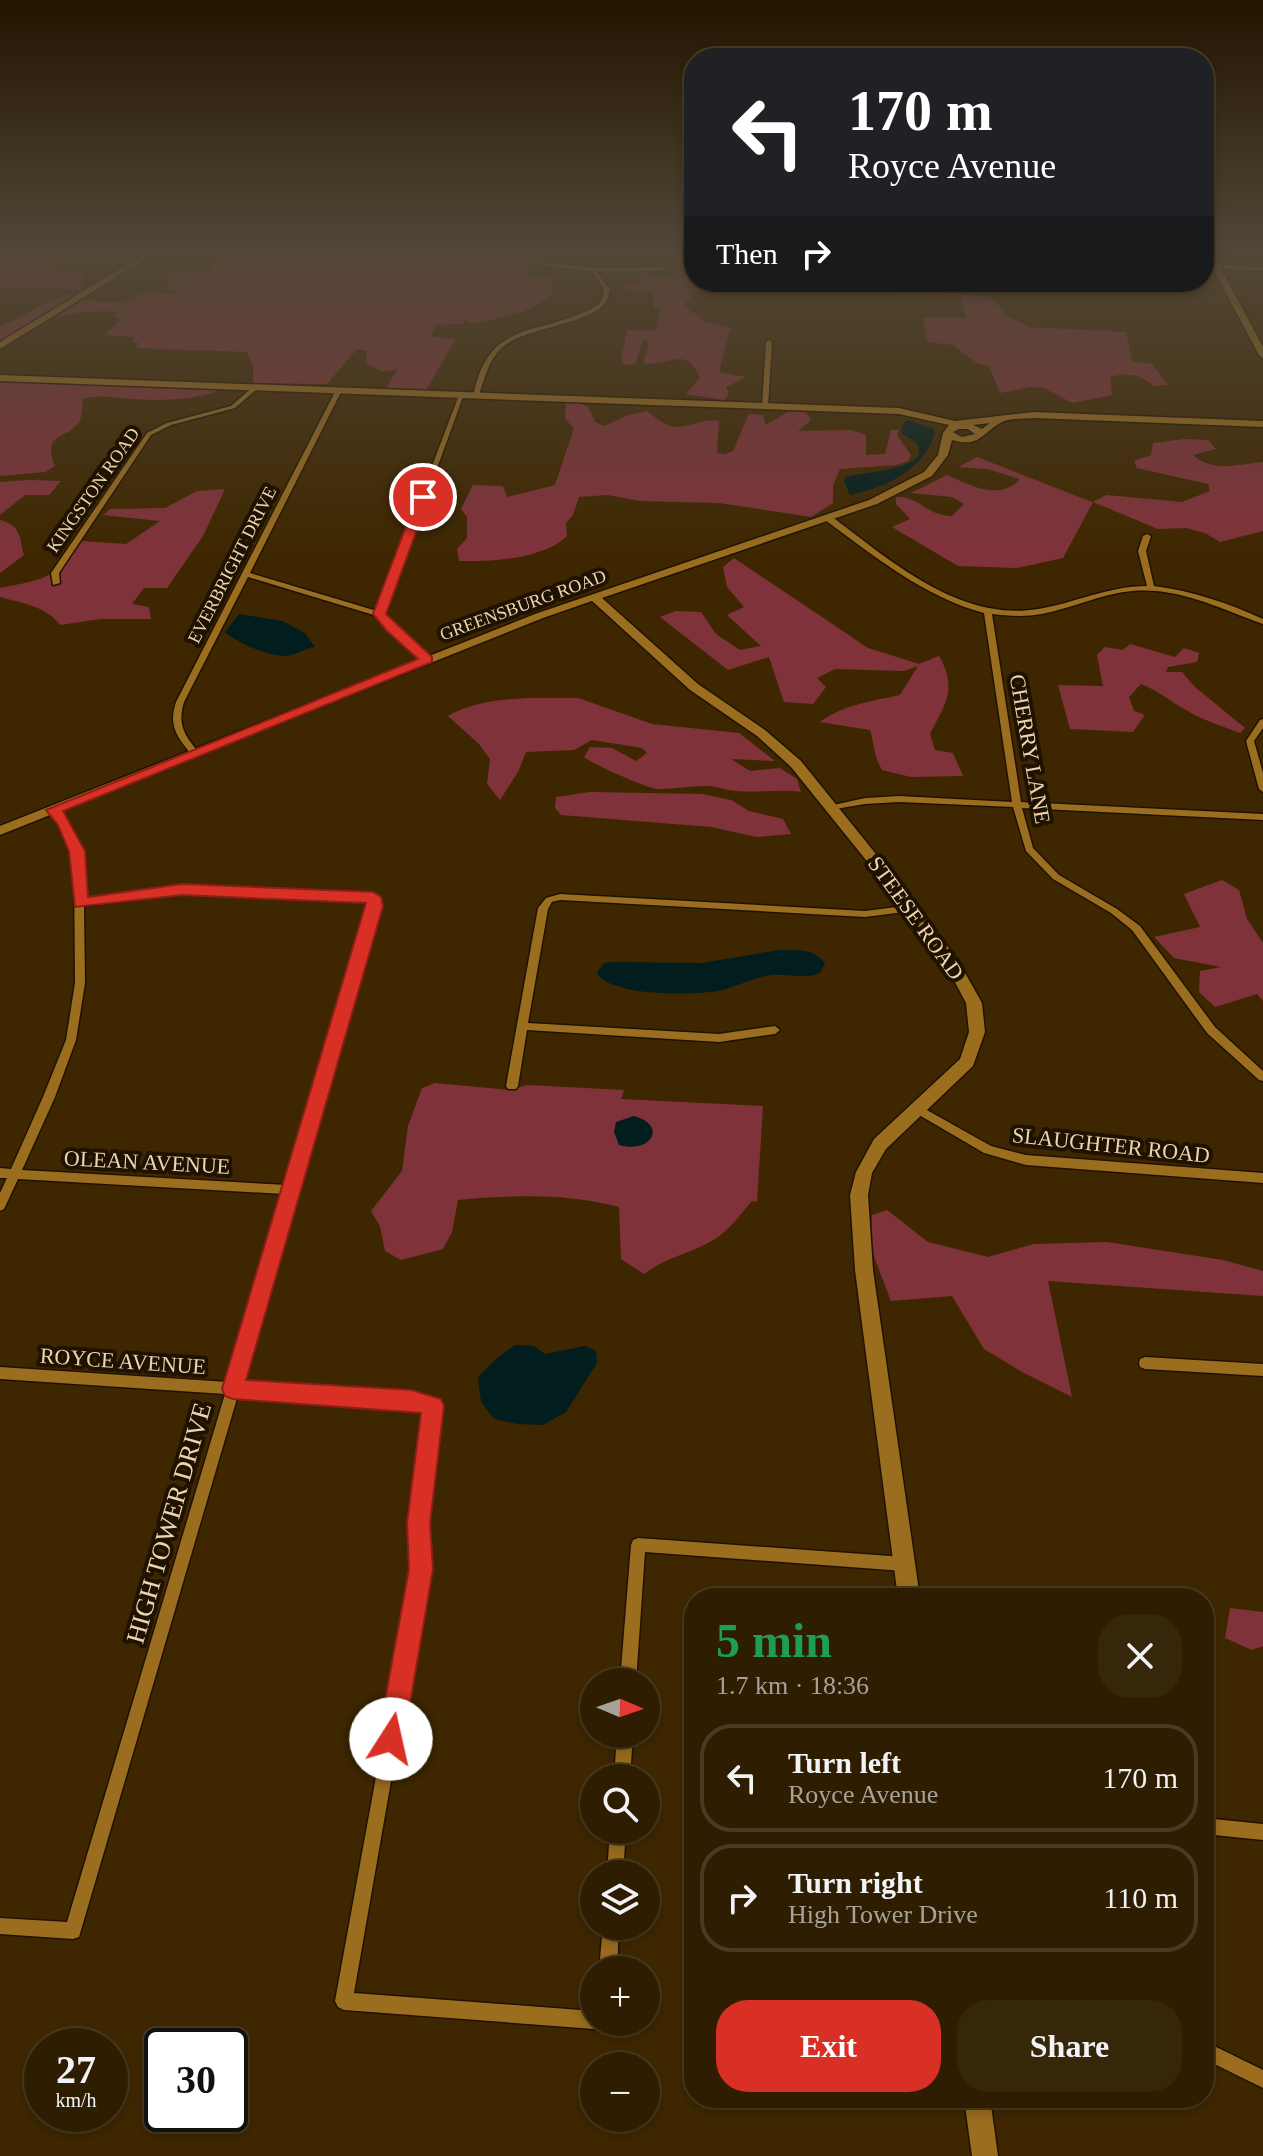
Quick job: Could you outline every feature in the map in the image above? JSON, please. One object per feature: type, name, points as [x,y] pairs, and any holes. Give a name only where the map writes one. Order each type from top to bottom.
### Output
[{"type":"street","points":[[476,395],[495,353]]},
{"type":"street","points":[[765,406],[768,353]]},
{"type":"street","points":[[0,378],[899,411],[939,421],[964,440]]},
{"type":"street","name":"KINGSTON ROAD","points":[[56,583],[55,573],[149,434],[169,424],[233,407],[256,387]]},
{"type":"street","name":"EVERBRIGHT DRIVE","points":[[195,753],[177,730],[176,712],[339,390]]},
{"type":"street","points":[[380,614],[462,395]]},
{"type":"street","points":[[950,429],[1034,415],[1263,424]]},
{"type":"street","points":[[950,429],[994,423]]},
{"type":"street","points":[[950,429],[947,446],[981,435],[994,423]]},
{"type":"street","points":[[966,426],[978,430],[981,435]]},
{"type":"street","name":"GREENSBURG ROAD","points":[[0,831],[427,660],[594,597],[873,502],[928,474],[947,446]]},
{"type":"street","points":[[828,518],[939,593],[988,611],[1045,611],[1111,592],[1151,589],[1200,597],[1263,622]]},
{"type":"street","points":[[1147,536],[1142,551],[1151,589]]},
{"type":"street","points":[[246,574],[380,614],[390,628],[427,660]]},
{"type":"street","name":"STEESE ROAD","points":[[594,597],[709,700],[777,746],[832,808],[912,908],[963,980],[974,1003],[977,1022],[974,1047],[967,1062],[896,1128],[872,1155],[859,1195],[864,1270],[908,1588]]},
{"type":"street","name":"CHERRY LANE","points":[[988,611],[1017,805],[1026,841],[1038,861],[1056,877],[1114,911],[1136,928],[1205,1023],[1263,1077]]},
{"type":"street","points":[[1263,722],[1250,741],[1263,789]]},
{"type":"street","points":[[832,808],[882,799],[1263,817]]},
{"type":"street","points":[[0,1206],[71,1040],[80,983],[77,851],[65,824],[54,810]]},
{"type":"street","name":"HIGH TOWER DRIVE","points":[[0,1926],[73,1931],[375,906],[373,897],[182,890],[80,903]]},
{"type":"street","points":[[512,1086],[546,902],[560,897],[865,914],[912,908]]},
{"type":"street","points":[[522,1026],[719,1038],[775,1030]]},
{"type":"street","name":"SLAUGHTER ROAD","points":[[918,1109],[988,1150],[1026,1160],[1263,1178]]},
{"type":"street","name":"OLEAN AVENUE","points":[[0,1173],[291,1190]]},
{"type":"street","points":[[1145,1363],[1263,1370]]},
{"type":"street","name":"ROYCE AVENUE","points":[[0,1373],[411,1400],[433,1406],[419,1510],[421,1569],[344,2001],[580,2019]]},
{"type":"street","points":[[629,1668],[638,1545],[904,1564]]},
{"type":"street","points":[[1214,1827],[1263,1832]]},
{"type":"street","points":[[1214,2055],[1263,2079]]},
{"type":"street","points":[[978,2108],[985,2156]]},
{"type":"shaded area","points":[[247,353],[354,353],[327,384],[253,383],[253,366]]},
{"type":"shaded area","points":[[366,353],[448,353],[425,392],[385,390],[398,368],[382,371],[367,363]]},
{"type":"shaded area","points":[[622,353],[639,353],[635,364],[624,365]]},
{"type":"shaded area","points":[[646,353],[724,353],[719,372],[746,377],[726,387],[729,394],[724,400],[686,394],[700,378],[695,368],[683,359],[643,363]]},
{"type":"shaded area","points":[[963,353],[1130,353],[1132,361],[1152,364],[1168,385],[1154,386],[1139,377],[1116,375],[1110,377],[1112,395],[1072,403],[1044,388],[1030,387],[1000,393],[989,366],[978,364]]},
{"type":"shaded area","points":[[0,381],[225,388],[180,399],[83,399],[80,420],[75,427],[58,437],[51,447],[55,466],[45,472],[0,476]]},
{"type":"shaded area","points":[[566,403],[588,407],[595,422],[604,426],[628,415],[647,411],[671,426],[719,421],[717,453],[733,451],[749,414],[763,415],[766,425],[789,411],[806,412],[811,420],[798,431],[851,430],[866,435],[866,455],[885,454],[891,430],[899,430],[897,435],[911,455],[908,461],[896,465],[840,469],[833,485],[833,503],[811,517],[719,503],[640,501],[608,495],[579,497],[573,515],[566,523],[567,536],[557,544],[516,558],[459,561],[457,549],[467,538],[467,517],[461,509],[473,485],[503,486],[507,497],[555,485],[574,428],[565,419]]},
{"type":"shaded area","points":[[1208,440],[1216,449],[1193,455],[1209,464],[1226,466],[1263,462],[1263,531],[1220,542],[1205,533],[1186,528],[1158,529],[1093,502],[1063,558],[1017,568],[958,566],[892,527],[910,519],[896,504],[896,497],[952,516],[964,504],[952,497],[911,493],[947,475],[975,487],[994,490],[1012,486],[1020,479],[987,469],[958,467],[977,457],[1092,502],[1107,495],[1182,502],[1210,491],[1208,484],[1137,468],[1134,461],[1151,455],[1153,443]]},
{"type":"shaded area","points":[[61,481],[49,495],[25,495],[0,515],[0,482]]},
{"type":"shaded area","points":[[225,489],[203,536],[167,588],[144,588],[132,604],[149,607],[151,619],[100,619],[60,625],[41,609],[0,597],[0,588],[38,579],[56,571],[82,541],[126,544],[160,521],[103,515],[110,509],[165,508],[197,491]]},
{"type":"shaded area","points":[[0,520],[16,529],[24,555],[0,573]]},
{"type":"shaded area","points":[[734,558],[868,648],[919,664],[939,656],[948,678],[947,696],[930,734],[935,750],[953,753],[963,776],[911,777],[882,770],[870,730],[820,722],[848,708],[900,695],[918,666],[904,671],[835,669],[817,678],[826,687],[813,704],[784,702],[769,657],[728,670],[660,617],[676,611],[701,612],[716,634],[740,650],[761,646],[727,615],[744,607],[727,587],[723,567]]},
{"type":"shaded area","points":[[1130,644],[1175,657],[1184,648],[1199,653],[1197,662],[1168,667],[1166,672],[1182,672],[1195,687],[1245,728],[1240,733],[1205,720],[1141,684],[1129,697],[1134,711],[1145,715],[1133,732],[1070,729],[1058,685],[1103,686],[1097,655],[1105,647],[1123,650]]},
{"type":"shaded area","points":[[527,698],[578,698],[652,724],[739,733],[775,761],[731,759],[750,771],[780,768],[797,779],[801,792],[734,791],[707,786],[652,788],[584,757],[590,747],[612,748],[636,761],[647,753],[642,748],[592,740],[574,750],[526,752],[518,772],[500,800],[487,784],[490,759],[479,744],[448,716],[476,705]]},
{"type":"shaded area","points":[[590,792],[702,794],[731,800],[749,811],[783,819],[791,834],[757,837],[711,827],[561,815],[555,808],[556,797]]},
{"type":"shaded area","points":[[1222,880],[1239,890],[1247,919],[1263,943],[1263,1001],[1257,994],[1215,1007],[1199,992],[1200,971],[1221,967],[1174,958],[1154,937],[1200,927],[1184,894]]},
{"type":"shaded area","points":[[435,1083],[510,1090],[527,1085],[624,1090],[621,1099],[763,1106],[757,1202],[752,1201],[720,1236],[644,1274],[621,1259],[619,1207],[559,1197],[458,1200],[452,1232],[443,1249],[401,1260],[385,1251],[380,1226],[371,1211],[402,1171],[408,1126],[422,1088]]},
{"type":"shaded area","points":[[887,1210],[928,1242],[988,1257],[1034,1244],[1107,1242],[1223,1260],[1263,1271],[1263,1296],[1048,1281],[1072,1397],[984,1349],[952,1296],[891,1301],[870,1246],[872,1215]]},
{"type":"shaded area","points":[[1230,1608],[1263,1612],[1263,1646],[1252,1650],[1225,1638]]},
{"type":"water","points":[[909,420],[933,429],[935,433],[922,457],[889,482],[850,495],[845,477],[892,469],[915,459],[919,452],[916,443],[901,432],[904,422]]},
{"type":"water","points":[[239,614],[282,621],[305,633],[315,647],[284,656],[246,645],[225,632]]},
{"type":"water","points":[[779,950],[810,952],[825,963],[820,973],[814,975],[771,975],[723,990],[695,993],[636,991],[605,981],[597,973],[604,963],[702,963]]},
{"type":"water","points":[[634,1116],[651,1126],[651,1138],[639,1146],[619,1145],[614,1132],[616,1122]]},
{"type":"water","points":[[515,1345],[534,1346],[545,1354],[585,1346],[596,1351],[597,1363],[566,1412],[543,1425],[494,1419],[481,1402],[478,1377]]},
{"type":"route","points":[[391,1739],[421,1569],[418,1523],[433,1406],[411,1400],[233,1389],[375,906],[373,897],[182,890],[80,903],[77,851],[65,824],[54,810],[427,660],[390,628],[380,614],[423,497]]}]
